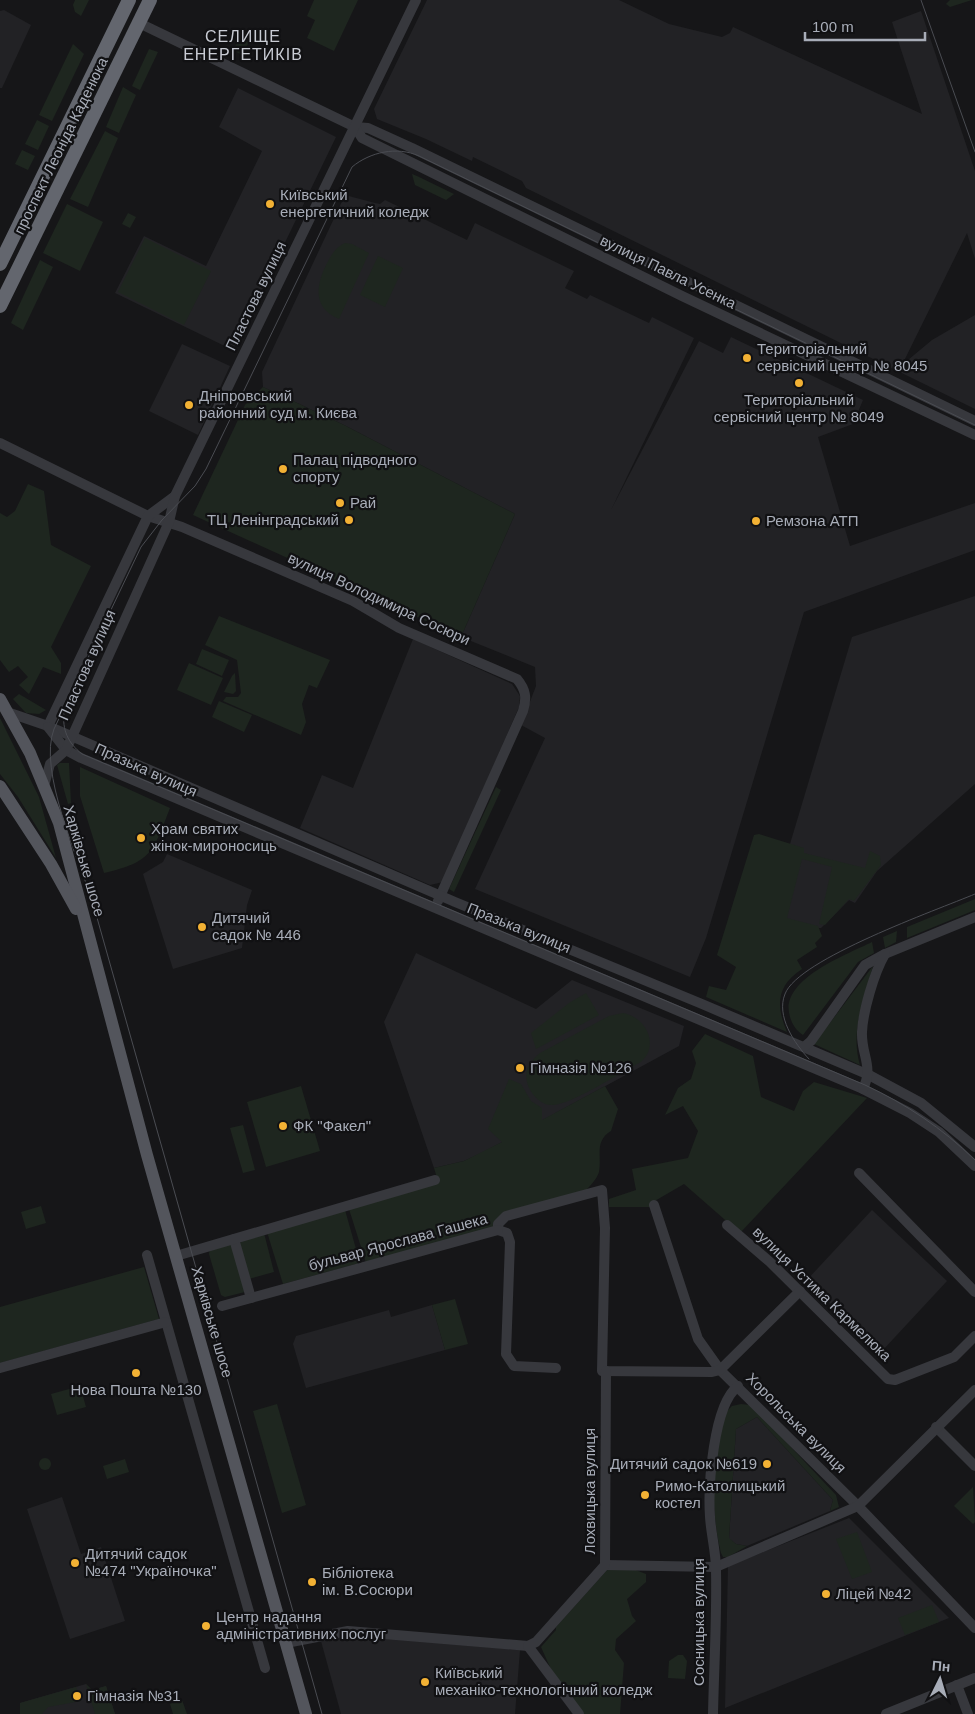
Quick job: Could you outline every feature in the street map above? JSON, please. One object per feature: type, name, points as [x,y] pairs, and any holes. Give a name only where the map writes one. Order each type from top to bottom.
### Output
[{"type":"highway","name":"проспект Леоніда Каденюка","points":[[0,264],[129,0]]},
{"type":"highway","name":"проспект Леоніда Каденюка","points":[[0,306],[150,0]]},
{"type":"main road","name":"Харківське шосе","points":[[0,699],[30,753],[59,823],[147,1156],[306,1714]]},
{"type":"main road","name":"Харківське шосе","points":[[0,786],[51,864],[77,911],[89,939]]},
{"type":"street","name":"Пластова вулиця","points":[[44,786],[50,764],[66,750],[72,737],[169,522],[175,496],[416,0]]},
{"type":"street","name":"вулиця Павла Усенка","points":[[139,23],[355,127],[368,128],[412,148],[975,421]]},
{"type":"street","name":"вулиця Павла Усенка","points":[[355,127],[362,138],[525,220],[975,435]]},
{"type":"street","name":"вулиця Володимира Сосюри","points":[[0,443],[148,516],[169,522],[353,601],[399,628],[517,679],[523,686],[526,700],[523,711],[435,909]]},
{"type":"street","name":"Пластова вулиця","points":[[48,726],[148,516],[175,496]]},
{"type":"street","name":"Празька вулиця","points":[[7,712],[48,726],[440,896],[702,1004],[869,1076],[921,1103],[975,1147]]},
{"type":"street","name":"Празька вулиця","points":[[48,726],[66,750],[176,800],[698,1018],[897,1105],[932,1127],[975,1166]]},
{"type":"street","points":[[804,1047],[811,1041],[865,965],[885,954],[975,917]]},
{"type":"street","points":[[863,1089],[869,1076],[862,1032],[877,970],[885,954]]},
{"type":"street","points":[[698,1018],[702,1004]]},
{"type":"street","points":[[859,1173],[975,1292]]},
{"type":"street","points":[[176,1256],[435,1180]]},
{"type":"street","name":"бульвар Ярослава Гашека","points":[[222,1306],[498,1230],[498,1224],[506,1216],[602,1190]]},
{"type":"street","name":"Лохвицька вулиця","points":[[528,1646],[536,1642],[605,1565],[605,1228],[602,1190]]},
{"type":"street","name":"Хорольська вулиця","points":[[654,1205],[698,1339],[720,1370],[858,1506],[975,1628]]},
{"type":"street","name":"вулиця Устима Кармелюка","points":[[727,1225],[800,1291],[888,1379],[895,1380],[954,1357],[975,1336]]},
{"type":"street","points":[[498,1230],[507,1233],[510,1242],[506,1346],[509,1360],[514,1366],[556,1368]]},
{"type":"street","points":[[234,1239],[251,1298]]},
{"type":"street","points":[[147,1255],[265,1668]]},
{"type":"street","points":[[604,1371],[712,1372],[720,1370],[800,1291]]},
{"type":"street","points":[[0,1368],[166,1322]]},
{"type":"street","name":"Сосницька вулиця","points":[[713,1714],[716,1567],[710,1517],[710,1471],[724,1405],[731,1391],[738,1386]]},
{"type":"street","points":[[605,1565],[716,1567],[858,1506],[936,1426],[975,1390]]},
{"type":"street","points":[[936,1426],[975,1466]]},
{"type":"street","points":[[286,1643],[348,1630],[528,1646],[579,1714]]},
{"type":"street","points":[[886,1714],[975,1678]]},
{"type":"street","points":[[957,1686],[968,1714]]},
{"type":"shaded area","points":[[75,0],[89,0],[81,16],[75,12],[73,5]]},
{"type":"shaded area","points":[[314,0],[358,0],[334,51],[307,38],[315,20],[307,16]]},
{"type":"shaded area","points":[[427,0],[619,0],[669,24],[722,37],[730,33],[733,27],[922,114],[892,22],[921,11],[975,171],[975,259],[967,233],[902,365],[932,340],[975,315],[975,409],[526,188],[522,181],[473,157],[472,161],[426,139],[377,119],[374,109]]},
{"type":"shaded area","points":[[950,0],[972,0],[950,7],[946,4]]},
{"type":"shaded area","points":[[4,10],[31,25],[2,88],[0,88],[0,11]]},
{"type":"shaded area","points":[[241,35],[250,40],[242,55],[233,50]]},
{"type":"shaded area","points":[[73,44],[84,54],[52,121],[39,115]]},
{"type":"shaded area","points":[[149,49],[158,52],[140,90],[132,86]]},
{"type":"shaded area","points":[[123,87],[136,95],[119,133],[106,127]]},
{"type":"shaded area","name":"Київський енергетичний коледж","points":[[238,88],[336,137],[233,350],[115,293],[144,236],[206,266],[262,151],[219,127]]},
{"type":"shaded area","points":[[37,120],[49,126],[38,150],[25,144]]},
{"type":"shaded area","points":[[105,131],[118,138],[88,207],[70,199]]},
{"type":"shaded area","points":[[22,150],[35,156],[28,170],[15,164]]},
{"type":"shaded area","points":[[412,174],[454,194],[446,200],[415,185]]},
{"type":"shaded area","points":[[345,195],[380,204],[385,200],[467,240],[475,223],[574,271],[565,288],[587,299],[590,295],[649,323],[652,317],[694,338],[611,510],[699,341],[723,353],[731,337],[863,400],[853,424],[818,437],[850,546],[975,503],[975,550],[804,612],[706,938],[690,977],[475,889],[545,738],[521,725],[536,686],[535,667],[461,637],[515,514],[344,425],[263,387],[262,372]]},
{"type":"shaded area","points":[[67,204],[103,222],[80,271],[43,253]]},
{"type":"shaded area","points":[[128,213],[136,217],[130,228],[122,224]]},
{"type":"shaded area","points":[[145,238],[211,271],[184,325],[118,292]]},
{"type":"shaded area","points":[[345,243],[352,244],[369,253],[339,319],[324,309],[320,302],[319,287],[323,271],[331,257],[336,249]]},
{"type":"shaded area","points":[[378,256],[403,268],[385,307],[360,295]]},
{"type":"shaded area","points":[[40,260],[53,267],[23,330],[11,323]]},
{"type":"shaded area","points":[[182,344],[230,366],[198,435],[149,411]]},
{"type":"shaded area","points":[[263,387],[344,425],[515,514],[461,637],[193,515],[245,405]]},
{"type":"shaded area","points":[[28,484],[44,491],[51,545],[91,566],[51,647],[61,663],[61,674],[43,667],[29,694],[19,685],[28,677],[18,666],[9,672],[0,660],[0,513],[7,517],[15,511]]},
{"type":"shaded area","points":[[975,596],[975,784],[877,871],[855,903],[849,900],[821,928],[770,928],[790,844],[852,637]]},
{"type":"shaded area","points":[[219,616],[330,660],[317,688],[309,685],[302,704],[306,722],[301,735],[223,701],[226,697],[238,697],[241,693],[237,660],[205,645]]},
{"type":"shaded area","points":[[413,639],[512,684],[520,696],[519,707],[443,882],[430,885],[300,828],[322,775],[353,788]]},
{"type":"shaded area","points":[[202,649],[229,660],[222,676],[196,664]]},
{"type":"shaded area","points":[[189,663],[223,678],[211,705],[177,690]]},
{"type":"shaded area","points":[[235,673],[236,691],[233,694],[224,692],[232,676]]},
{"type":"shaded area","points":[[19,694],[46,710],[39,714],[26,713],[13,699]]},
{"type":"shaded area","points":[[219,701],[252,715],[244,732],[212,717]]},
{"type":"shaded area","points":[[0,718],[39,797],[56,858],[18,797],[0,774]]},
{"type":"shaded area","points":[[69,763],[71,803],[68,804],[57,765]]},
{"type":"shaded area","points":[[80,767],[170,808],[154,845],[149,853],[141,859],[120,869],[104,873],[80,796]]},
{"type":"shaded area","points":[[496,787],[501,790],[454,892],[449,889]]},
{"type":"shaded area","points":[[759,834],[804,848],[804,853],[865,868],[870,851],[880,856],[881,865],[854,901],[849,899],[825,925],[819,924],[832,867],[802,859],[787,918],[818,926],[822,936],[815,943],[817,947],[797,960],[802,969],[787,982],[783,990],[780,1005],[783,1023],[787,1032],[706,997],[709,986],[726,990],[736,967],[717,955],[754,835]]},
{"type":"shaded area","name":"Дитячий садок № 446","points":[[167,854],[252,890],[247,905],[242,948],[173,969],[143,874],[163,862]]},
{"type":"shaded area","points":[[975,899],[975,910],[907,938],[907,927]]},
{"type":"shaded area","points":[[897,931],[896,942],[885,948],[883,937]]},
{"type":"shaded area","points":[[872,942],[874,953],[858,962],[803,1035],[795,1028],[790,1017],[789,1004],[794,991],[804,980],[831,962]]},
{"type":"shaded area","name":"Гімназія №126","points":[[416,953],[536,1009],[572,980],[684,1026],[679,1046],[482,1153],[464,1161],[434,1168],[384,1022]]},
{"type":"shaded area","points":[[873,966],[857,1027],[857,1052],[860,1065],[814,1044]]},
{"type":"shaded area","points":[[586,993],[599,1015],[536,1049],[531,1033],[569,1003]]},
{"type":"shaded area","points":[[623,1013],[638,1020],[648,1033],[650,1040],[649,1048],[647,1055],[641,1062],[583,1094],[560,1104],[551,1105],[543,1103],[533,1094],[528,1086],[526,1073],[531,1062],[540,1053],[609,1016]]},
{"type":"shaded area","points":[[705,1034],[753,1056],[761,1097],[794,1111],[803,1091],[814,1082],[867,1098],[740,1233],[684,1184],[653,1202],[652,1207],[609,1207],[609,1199],[636,1190],[632,1169],[688,1158],[698,1131],[683,1106],[665,1115],[678,1088],[691,1079],[696,1063],[692,1051]]},
{"type":"shaded area","points":[[509,1079],[521,1084],[531,1101],[542,1108],[542,1120],[605,1086],[618,1109],[611,1131],[602,1139],[600,1166],[597,1177],[585,1191],[503,1215],[492,1229],[366,1263],[349,1209],[437,1178],[434,1168],[464,1161],[502,1142],[488,1129]]},
{"type":"shaded area","name":"ФК \"Факел\"","points":[[301,1086],[320,1151],[266,1167],[247,1102]]},
{"type":"shaded area","points":[[243,1125],[255,1170],[243,1173],[230,1128]]},
{"type":"shaded area","points":[[41,1206],[46,1223],[26,1229],[21,1212]]},
{"type":"shaded area","points":[[345,1210],[360,1263],[283,1284],[267,1232]]},
{"type":"shaded area","points":[[872,1210],[947,1281],[882,1351],[806,1281]]},
{"type":"shaded area","points":[[264,1233],[274,1272],[249,1279],[239,1245],[242,1240]]},
{"type":"shaded area","points":[[228,1244],[235,1247],[245,1292],[225,1297],[221,1295],[209,1254],[210,1248]]},
{"type":"shaded area","points":[[144,1267],[159,1319],[0,1363],[0,1307]]},
{"type":"shaded area","points":[[455,1299],[468,1344],[445,1350],[432,1305]]},
{"type":"shaded area","points":[[432,1305],[445,1350],[306,1388],[293,1344],[296,1336],[389,1310],[391,1317]]},
{"type":"shaded area","points":[[80,1386],[86,1407],[57,1415],[51,1394]]},
{"type":"shaded area","points":[[277,1404],[306,1505],[282,1513],[253,1411]]},
{"type":"shaded area","points":[[750,1405],[757,1411],[836,1495],[839,1507],[830,1511],[833,1500],[757,1417],[736,1429],[729,1538],[736,1544],[747,1546],[728,1557],[723,1557],[717,1536],[715,1518],[715,1463],[727,1411],[732,1406]]},
{"type":"shaded area","name":"Дитячий садок №619","points":[[757,1417],[833,1500],[830,1511],[747,1546],[736,1544],[729,1539],[736,1429]]},
{"type":"shaded area","points":[[43,1458],[47,1458],[51,1464],[47,1470],[43,1470],[39,1466],[39,1462]]},
{"type":"shaded area","points":[[125,1459],[129,1472],[107,1479],[103,1466]]},
{"type":"shaded area","points":[[973,1487],[975,1522],[973,1524],[954,1506]]},
{"type":"shaded area","name":"Дитячий садок №474 \"Україночка\"","points":[[62,1497],[81,1554],[101,1547],[125,1621],[70,1639],[27,1509]]},
{"type":"shaded area","name":"Ліцей №42","points":[[849,1518],[949,1618],[725,1708],[728,1566]]},
{"type":"shaded area","points":[[857,1532],[872,1572],[852,1579],[836,1539]]},
{"type":"shaded area","points":[[608,1569],[633,1569],[646,1574],[646,1582],[627,1599],[632,1616],[636,1621],[616,1639],[615,1650],[624,1663],[620,1714],[582,1714],[554,1676],[541,1647],[556,1630],[556,1627]]},
{"type":"shaded area","points":[[932,1605],[939,1622],[905,1635],[898,1618]]},
{"type":"shaded area","name":"Київський механіко-технологічний коледж","points":[[350,1635],[520,1650],[515,1714],[341,1714],[321,1641]]},
{"type":"shaded area","points":[[678,1655],[683,1655],[687,1661],[685,1679],[668,1678],[669,1661]]},
{"type":"shaded area","name":"Гімназія №31","points":[[86,1684],[92,1690],[106,1686],[115,1714],[20,1714],[20,1703]]},
{"type":"shaded area","points":[[86,1684],[92,1690],[106,1686],[115,1714],[95,1714]]},
{"type":"shaded area","points":[[76,1687],[81,1701],[48,1707],[42,1714],[20,1714],[20,1703]]},
{"type":"shaded area","points":[[182,1700],[187,1714],[173,1714],[170,1704]]},
{"type":"tram line","points":[[921,0],[975,152]]},
{"type":"tram line","points":[[322,1714],[92,900],[62,814],[51,767],[50,746],[54,729],[141,547],[162,520],[195,486],[206,469],[352,167],[375,154],[384,152],[402,151],[419,156],[975,425]]},
{"type":"tram line","points":[[64,712],[64,725],[67,736],[82,754],[865,1085],[895,1100],[923,1118],[950,1137],[975,1160]]},
{"type":"tram line","points":[[809,1059],[792,1037],[783,1011],[785,994],[795,980],[841,951],[902,923],[975,894]]},
{"type":"place","name":"Київський енергетичний коледж","points":[[270,204]]},
{"type":"place","name":"Територіальний сервісний центр № 8045","points":[[747,358]]},
{"type":"place","name":"Територіальний сервісний центр № 8049","points":[[799,383]]},
{"type":"place","name":"Дніпровський районний суд м. Києва","points":[[189,405]]},
{"type":"place","name":"Палац підводного спорту","points":[[283,469]]},
{"type":"place","name":"Рай","points":[[340,503]]},
{"type":"place","name":"ТЦ Ленінградський","points":[[349,520]]},
{"type":"place","name":"Ремзона АТП","points":[[756,521]]},
{"type":"place","name":"Храм святих жінок-мироносиць","points":[[141,838]]},
{"type":"place","name":"Дитячий садок № 446","points":[[202,927]]},
{"type":"place","name":"Гімназія №126","points":[[520,1068]]},
{"type":"place","name":"ФК \"Факел\"","points":[[283,1126]]},
{"type":"place","name":"Нова Пошта №130","points":[[136,1373]]},
{"type":"place","name":"Дитячий садок №619","points":[[767,1464]]},
{"type":"place","name":"Римо-Католицький костел","points":[[645,1495]]},
{"type":"place","name":"Дитячий садок №474 \"Україночка\"","points":[[75,1563]]},
{"type":"place","name":"Бібліотека ім. В.Сосюри","points":[[312,1582]]},
{"type":"place","name":"Ліцей №42","points":[[826,1594]]},
{"type":"place","name":"Центр надання адміністративних послуг","points":[[206,1626]]},
{"type":"place","name":"Київський механіко-технологічний коледж","points":[[425,1682]]},
{"type":"place","name":"Гімназія №31","points":[[77,1696]]},
{"type":"district","name":"СЕЛИЩЕ ЕНЕРГЕТИКІВ","points":[[243,45]]}]
